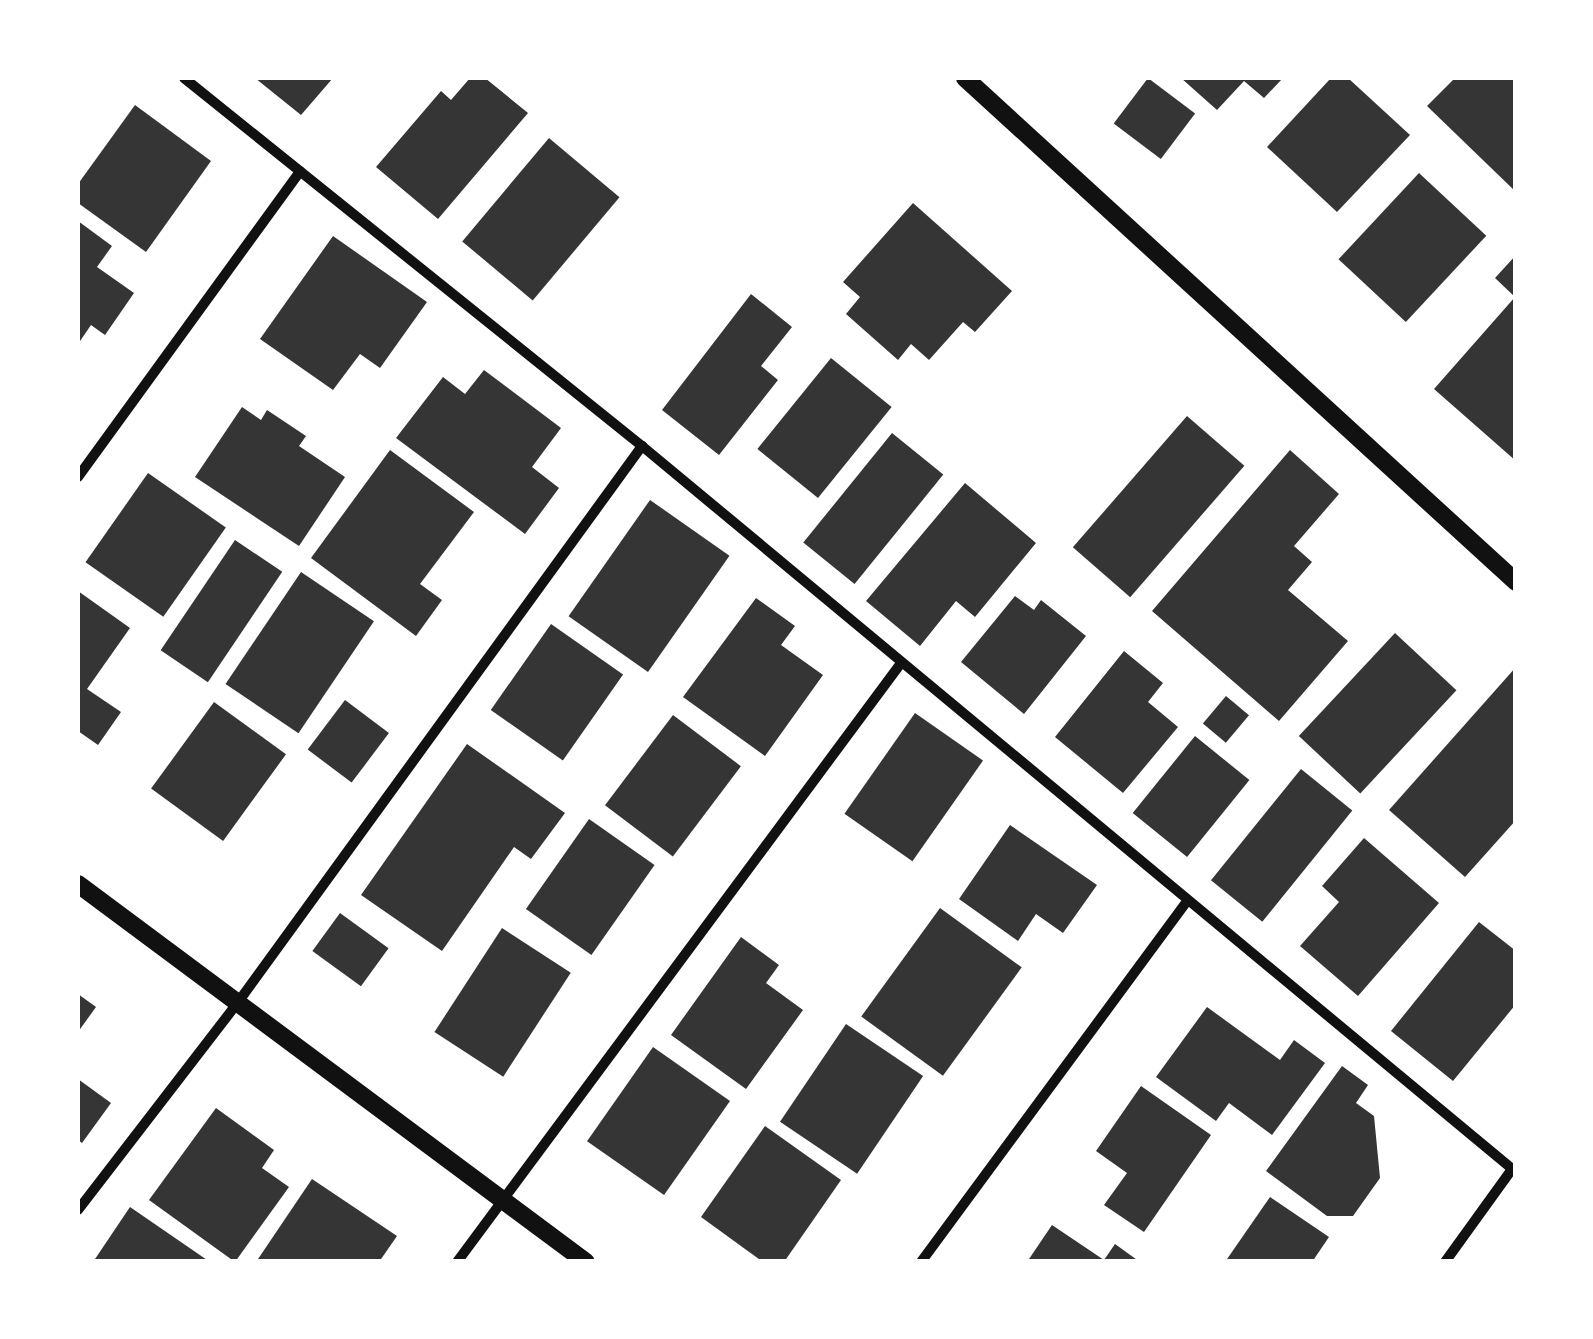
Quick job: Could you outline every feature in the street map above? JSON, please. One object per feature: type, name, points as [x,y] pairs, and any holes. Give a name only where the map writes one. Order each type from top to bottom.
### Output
[{"type":"street","points":[[184,78],[642,446],[1514,1170],[1445,1262]]},
{"type":"street","points":[[965,78],[1516,582]]},
{"type":"street","points":[[78,477],[300,171]]},
{"type":"street","points":[[78,1210],[236,1005],[642,446]]},
{"type":"street","points":[[457,1262],[901,663]]},
{"type":"street","points":[[78,884],[586,1262]]},
{"type":"street","points":[[921,1262],[1187,901]]},
{"type":"building","points":[[255,78],[333,78],[301,115]]},
{"type":"building","points":[[470,78],[485,78],[528,113],[438,219],[376,167],[441,91],[451,100]]},
{"type":"building","points":[[1148,78],[1195,114],[1161,159],[1114,124]]},
{"type":"building","points":[[1181,78],[1283,78],[1264,98],[1244,81],[1217,110]]},
{"type":"building","points":[[1331,78],[1348,78],[1410,135],[1337,212],[1267,147]]},
{"type":"building","points":[[1455,78],[1516,78],[1516,192],[1427,106]]},
{"type":"building","points":[[135,105],[211,161],[146,252],[78,203],[78,184]]},
{"type":"building","points":[[549,138],[619,197],[533,301],[462,241]]},
{"type":"building","points":[[1419,173],[1486,236],[1406,322],[1339,259]]},
{"type":"building","points":[[913,203],[1012,291],[975,332],[963,322],[929,360],[911,344],[898,360],[846,314],[860,297],[843,282]]},
{"type":"building","points":[[78,221],[112,246],[97,267],[134,293],[105,335],[91,325],[78,344]]},
{"type":"building","points":[[333,236],[427,302],[380,368],[360,354],[333,390],[260,339]]},
{"type":"building","points":[[1516,255],[1516,461],[1434,389],[1515,297],[1495,278]]},
{"type":"building","points":[[751,294],[792,327],[761,366],[778,380],[719,455],[662,410]]},
{"type":"building","points":[[831,358],[892,407],[818,498],[757,449]]},
{"type":"building","points":[[484,370],[561,428],[532,467],[559,488],[525,534],[396,438],[443,377],[465,394]]},
{"type":"building","points":[[242,407],[261,420],[267,410],[306,436],[299,446],[345,477],[299,546],[195,477]]},
{"type":"building","points":[[1187,416],[1244,466],[1130,597],[1073,547]]},
{"type":"building","points":[[892,433],[943,475],[855,584],[803,543]]},
{"type":"building","points":[[390,450],[474,512],[420,584],[442,600],[416,636],[311,558]]},
{"type":"building","points":[[1290,450],[1339,494],[1294,546],[1312,562],[1288,590],[1348,641],[1279,721],[1152,611]]},
{"type":"building","points":[[148,473],[226,527],[163,617],[85,562]]},
{"type":"building","points":[[965,483],[1036,543],[975,617],[956,601],[920,646],[866,601]]},
{"type":"building","points":[[650,500],[729,556],[648,672],[569,616]]},
{"type":"building","points":[[235,540],[282,572],[208,682],[161,650]]},
{"type":"building","points":[[301,572],[374,621],[298,733],[226,684]]},
{"type":"building","points":[[78,591],[130,628],[87,689],[121,712],[98,745],[78,731]]},
{"type":"building","points":[[1015,596],[1034,610],[1041,600],[1086,636],[1024,714],[961,662]]},
{"type":"building","points":[[756,598],[795,626],[781,645],[823,675],[765,756],[683,697]]},
{"type":"building","points":[[551,624],[623,674],[563,760],[491,710]]},
{"type":"building","points":[[1395,633],[1456,690],[1360,793],[1299,736]]},
{"type":"building","points":[[1124,651],[1163,683],[1148,702],[1178,727],[1123,793],[1055,737]]},
{"type":"building","points":[[1516,667],[1516,820],[1465,877],[1389,810]]},
{"type":"building","points":[[1226,696],[1249,715],[1226,743],[1203,724]]},
{"type":"building","points":[[345,700],[389,733],[352,783],[308,750]]},
{"type":"building","points":[[214,702],[286,754],[223,841],[151,789]]},
{"type":"building","points":[[915,713],[983,761],[912,861],[844,814]]},
{"type":"building","points":[[673,715],[741,766],[673,856],[605,805]]},
{"type":"building","points":[[1195,736],[1249,780],[1187,857],[1133,813]]},
{"type":"building","points":[[467,744],[565,813],[531,859],[514,847],[442,951],[361,895]]},
{"type":"building","points":[[1301,769],[1352,811],[1262,922],[1211,880]]},
{"type":"building","points":[[589,819],[655,865],[591,955],[526,909]]},
{"type":"building","points":[[1010,825],[1097,885],[1063,933],[1036,914],[1018,941],[959,899]]},
{"type":"building","points":[[1364,838],[1439,903],[1358,996],[1300,946],[1339,902],[1322,886]]},
{"type":"building","points":[[940,908],[1022,967],[943,1076],[861,1016]]},
{"type":"building","points":[[340,913],[389,948],[361,986],[312,951]]},
{"type":"building","points":[[1479,922],[1516,951],[1516,1004],[1453,1081],[1391,1031]]},
{"type":"building","points":[[502,928],[571,973],[503,1077],[434,1032]]},
{"type":"building","points":[[741,937],[779,965],[766,983],[803,1010],[746,1089],[671,1035]]},
{"type":"building","points":[[78,994],[96,1007],[78,1032]]},
{"type":"building","points":[[1207,1007],[1280,1060],[1294,1040],[1325,1063],[1272,1135],[1229,1103],[1216,1121],[1156,1077]]},
{"type":"building","points":[[846,1024],[923,1076],[857,1174],[780,1122]]},
{"type":"building","points":[[653,1047],[730,1101],[664,1195],[587,1141]]},
{"type":"building","points":[[1342,1066],[1368,1085],[1356,1103],[1374,1116],[1380,1178],[1353,1216],[1327,1216],[1266,1171]]},
{"type":"building","points":[[78,1079],[111,1103],[82,1143],[78,1140]]},
{"type":"building","points":[[1141,1086],[1211,1135],[1144,1232],[1104,1205],[1127,1173],[1096,1151]]},
{"type":"building","points":[[216,1108],[274,1150],[262,1168],[289,1187],[235,1262],[149,1200]]},
{"type":"building","points":[[765,1126],[841,1180],[784,1262],[763,1262],[701,1217]]},
{"type":"building","points":[[312,1179],[397,1236],[379,1262],[256,1262]]},
{"type":"building","points":[[1270,1197],[1329,1237],[1312,1262],[1225,1262]]},
{"type":"building","points":[[130,1207],[210,1262],[93,1262]]},
{"type":"building","points":[[1052,1225],[1104,1260],[1115,1244],[1140,1262],[1027,1262]]}]
